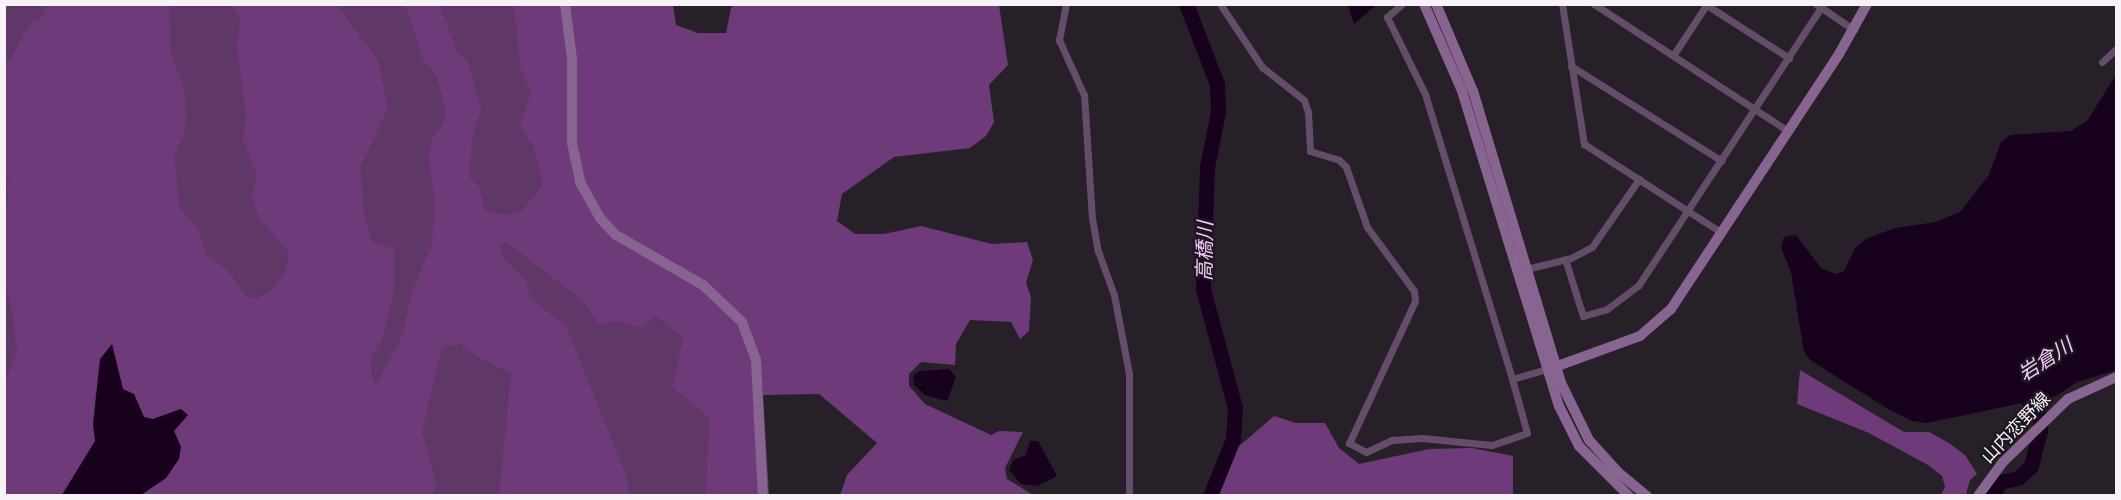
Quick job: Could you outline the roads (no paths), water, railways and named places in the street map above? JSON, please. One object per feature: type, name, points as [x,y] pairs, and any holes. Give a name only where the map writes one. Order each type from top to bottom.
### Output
[{"type":"street","points":[[565,4],[571,48],[572,143],[580,182],[600,218],[616,235],[703,285],[742,322],[756,360],[764,495]]},
{"type":"street","points":[[1066,4],[1059,40],[1084,96],[1092,218],[1098,251],[1114,295],[1129,374],[1129,495]]},
{"type":"street","points":[[1220,4],[1262,67],[1304,100],[1308,112],[1310,152],[1339,160],[1346,167],[1366,227],[1414,291],[1415,301],[1349,443],[1366,452],[1392,440],[1422,438],[1492,445],[1527,434],[1425,94],[1387,16],[1401,4]]},
{"type":"street","points":[[1424,4],[1462,91],[1545,369],[1579,446],[1629,495]]},
{"type":"street","points":[[1436,4],[1473,91],[1525,269],[1557,367],[1589,440],[1618,472],[1647,495]]},
{"type":"street","points":[[1562,4],[1584,144],[1722,233]]},
{"type":"street","points":[[1594,4],[1674,54],[1755,111],[1788,131]]},
{"type":"street","points":[[1512,379],[1615,348],[1651,328],[1679,299],[1854,30],[1867,4]]},
{"type":"street","points":[[1674,54],[1706,5],[1789,58]]},
{"type":"street","points":[[1565,259],[1583,316],[1597,314],[1638,286],[1755,111],[1820,6],[1854,30]]},
{"type":"street","points":[[2102,62],[2116,50]]},
{"type":"street","points":[[1571,66],[1722,160]]},
{"type":"street","points":[[1525,269],[1580,255],[1598,241],[1639,179]]},
{"type":"street","name":"山内恋野線","points":[[1978,495],[2035,428],[2068,399],[2116,377]]},
{"type":"water","points":[[1348,4],[1376,5],[1354,24]]},
{"type":"water","name":"岩倉川","points":[[2116,75],[2116,370],[2077,382],[2056,396],[1927,423],[1912,421],[1888,409],[1810,360],[1804,352],[1791,272],[1781,248],[1784,237],[1796,235],[1821,268],[1835,274],[1844,271],[1855,248],[1866,239],[1895,228],[1936,222],[1960,212],[1989,175],[2001,142],[2010,135],[2071,131],[2087,121]]},
{"type":"water","points":[[112,344],[123,389],[134,394],[144,417],[153,419],[181,409],[188,415],[174,431],[181,447],[179,459],[166,478],[141,495],[62,495],[95,441],[93,424],[100,359]]},
{"type":"water","points":[[949,369],[956,377],[947,401],[925,395],[914,385],[913,376],[919,371]]},
{"type":"water","points":[[1030,441],[1038,441],[1057,476],[1037,486],[1021,484],[1009,470],[1013,460],[1026,455]]},
{"type":"waterway","name":"高橋川","points":[[1186,4],[1217,84],[1218,112],[1207,167],[1203,289],[1235,408],[1233,439],[1210,496]]},
{"type":"waterway","name":"岩倉川","points":[[1992,496],[2000,482],[2018,478],[2031,466],[2040,431],[2040,417],[2016,383]]}]
